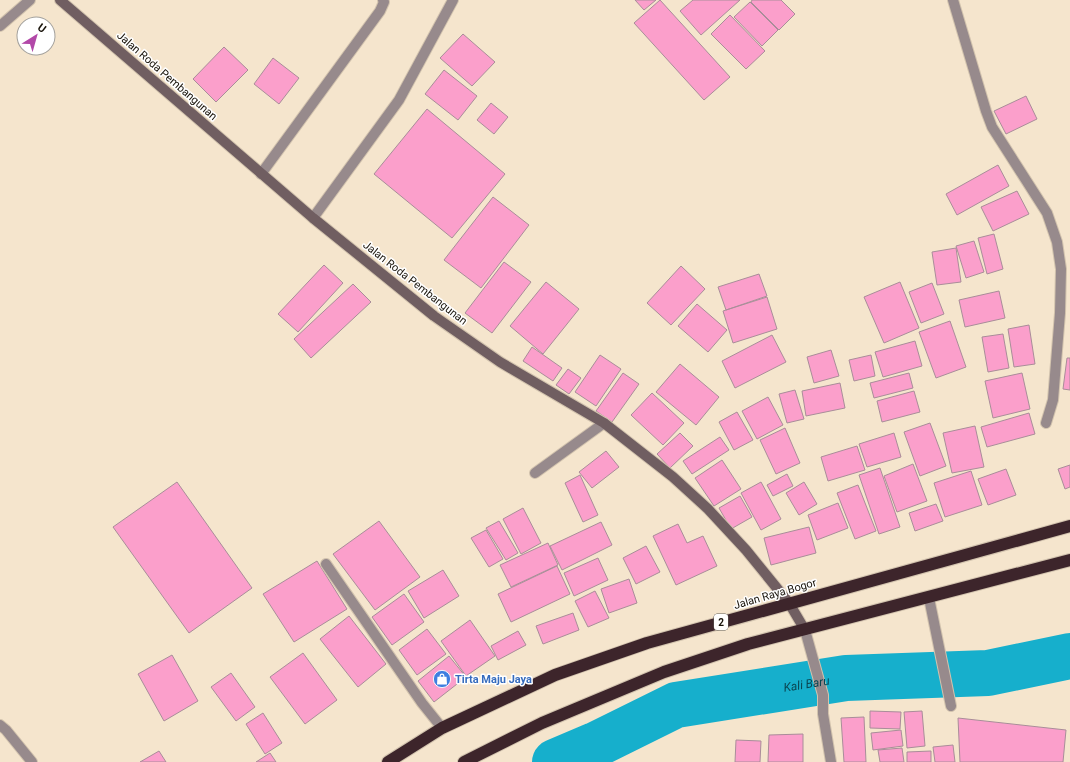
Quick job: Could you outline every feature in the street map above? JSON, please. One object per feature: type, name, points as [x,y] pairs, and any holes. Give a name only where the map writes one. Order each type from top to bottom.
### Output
[{"type":"highway","name":"Jalan Raya Bogor","points":[[388,762],[442,728],[555,675],[647,643],[1070,526]]},
{"type":"highway","points":[[464,762],[542,723],[664,672],[748,644],[1070,560]]},
{"type":"street","points":[[0,26],[30,0]]},
{"type":"street","name":"Jalan Roda Pembangunan","points":[[60,0],[312,218],[434,316],[500,362],[604,423],[673,477],[708,509],[746,550],[789,603],[805,630]]},
{"type":"street","points":[[261,174],[380,11],[384,2],[383,0]]},
{"type":"street","points":[[312,218],[399,100],[453,0]]},
{"type":"street","points":[[953,0],[992,127],[1047,213],[1057,242],[1061,269],[1060,313],[1052,400],[1046,423]]},
{"type":"street","points":[[535,473],[604,423]]},
{"type":"street","points":[[326,564],[422,703],[442,728]]},
{"type":"street","points":[[929,598],[951,706]]},
{"type":"street","points":[[805,630],[823,695],[823,714],[831,762]]},
{"type":"street","points":[[0,725],[6,730],[26,760]]},
{"type":"building","points":[[635,0],[656,0],[644,10]]},
{"type":"building","points":[[660,0],[730,77],[704,100],[634,23]]},
{"type":"building","points":[[693,0],[740,0],[701,35],[680,11]]},
{"type":"building","points":[[752,0],[781,0],[795,14],[779,30],[751,2]]},
{"type":"building","points":[[750,2],[778,30],[762,46],[734,17]]},
{"type":"building","points":[[730,15],[765,51],[746,69],[711,34]]},
{"type":"building","points":[[463,34],[495,62],[472,86],[440,58]]},
{"type":"building","points":[[224,47],[248,70],[216,102],[193,79]]},
{"type":"building","points":[[273,58],[299,78],[279,104],[254,84]]},
{"type":"building","points":[[444,70],[477,96],[458,120],[425,94]]},
{"type":"building","points":[[1026,96],[1037,119],[1006,134],[994,111]]},
{"type":"building","points":[[491,103],[508,117],[494,134],[477,120]]},
{"type":"building","points":[[427,109],[505,174],[452,238],[374,174]]},
{"type":"building","points":[[998,165],[1009,186],[957,215],[946,194]]},
{"type":"building","points":[[1017,191],[1029,214],[993,231],[981,207]]},
{"type":"building","points":[[493,197],[529,225],[481,288],[444,260]]},
{"type":"building","points":[[994,234],[1003,269],[987,274],[978,238]]},
{"type":"building","points":[[974,241],[984,272],[966,278],[956,246]]},
{"type":"building","points":[[956,248],[961,282],[937,285],[932,252]]},
{"type":"building","points":[[504,262],[531,282],[492,333],[465,313]]},
{"type":"building","points":[[324,265],[343,283],[298,332],[278,314]]},
{"type":"building","points":[[681,266],[705,289],[671,325],[647,303]]},
{"type":"building","points":[[759,274],[767,296],[726,310],[718,287]]},
{"type":"building","points":[[546,282],[579,309],[543,354],[510,326]]},
{"type":"building","points":[[900,282],[919,328],[884,343],[864,297]]},
{"type":"building","points":[[932,283],[944,314],[921,323],[909,292]]},
{"type":"building","points":[[353,284],[371,302],[311,358],[294,339]]},
{"type":"building","points":[[999,291],[1005,318],[965,327],[959,300]]},
{"type":"building","points":[[767,297],[777,329],[733,343],[723,311]]},
{"type":"building","points":[[697,304],[727,330],[708,352],[678,326]]},
{"type":"building","points":[[950,321],[966,367],[936,378],[919,332]]},
{"type":"building","points":[[1029,325],[1035,364],[1014,367],[1008,329]]},
{"type":"building","points":[[1003,334],[1009,368],[988,372],[982,337]]},
{"type":"building","points":[[772,335],[786,362],[735,388],[722,361]]},
{"type":"building","points":[[915,341],[922,366],[883,377],[875,352]]},
{"type":"building","points":[[532,347],[562,368],[553,381],[523,361]]},
{"type":"building","points":[[831,350],[839,376],[814,383],[807,357]]},
{"type":"building","points":[[600,355],[621,369],[596,406],[575,392]]},
{"type":"building","points":[[871,355],[875,376],[854,381],[849,360]]},
{"type":"building","points":[[1067,358],[1070,358],[1070,390],[1063,389]]},
{"type":"building","points":[[680,364],[719,397],[696,425],[656,392]]},
{"type":"building","points":[[568,369],[581,378],[569,394],[556,385]]},
{"type":"building","points":[[623,373],[639,384],[612,422],[596,411]]},
{"type":"building","points":[[909,373],[913,388],[874,398],[870,383]]},
{"type":"building","points":[[1022,373],[1030,409],[993,418],[985,381]]},
{"type":"building","points":[[840,383],[845,408],[806,416],[802,391]]},
{"type":"building","points":[[795,390],[804,419],[787,423],[779,394]]},
{"type":"building","points":[[914,391],[920,412],[882,422],[877,401]]},
{"type":"building","points":[[652,393],[684,423],[663,445],[631,415]]},
{"type":"building","points":[[768,397],[783,425],[757,439],[742,411]]},
{"type":"building","points":[[737,412],[753,440],[734,450],[719,422]]},
{"type":"building","points":[[1029,413],[1035,434],[987,447],[981,427]]},
{"type":"building","points":[[930,423],[946,466],[920,476],[904,432]]},
{"type":"building","points":[[975,426],[984,467],[952,473],[943,433]]},
{"type":"building","points":[[785,428],[800,463],[776,474],[760,440]]},
{"type":"building","points":[[680,433],[693,446],[670,468],[657,454]]},
{"type":"building","points":[[894,433],[901,457],[867,467],[859,444]]},
{"type":"building","points":[[720,437],[729,450],[692,474],[683,461]]},
{"type":"building","points":[[857,446],[865,470],[828,481],[821,457]]},
{"type":"building","points":[[606,451],[619,467],[592,488],[579,472]]},
{"type":"building","points":[[722,460],[741,489],[714,506],[695,478]]},
{"type":"building","points":[[913,464],[927,501],[897,512],[884,476]]},
{"type":"building","points":[[1070,465],[1070,487],[1065,489],[1058,469]]},
{"type":"building","points":[[880,468],[900,527],[879,534],[859,475]]},
{"type":"building","points":[[1006,469],[1016,495],[988,505],[978,479]]},
{"type":"building","points":[[971,471],[982,505],[945,517],[934,483]]},
{"type":"building","points":[[787,474],[793,486],[773,496],[767,485]]},
{"type":"building","points":[[580,475],[598,515],[583,522],[565,483]]},
{"type":"building","points":[[177,482],[252,588],[189,633],[113,527]]},
{"type":"building","points":[[761,482],[781,519],[761,530],[741,493]]},
{"type":"building","points":[[804,482],[817,504],[799,515],[786,493]]},
{"type":"building","points":[[858,485],[876,531],[855,539],[837,493]]},
{"type":"building","points":[[740,496],[752,517],[731,529],[719,508]]},
{"type":"building","points":[[838,503],[848,528],[817,540],[808,515]]},
{"type":"building","points":[[936,504],[943,521],[915,531],[909,513]]},
{"type":"building","points":[[523,508],[541,543],[521,554],[503,519]]},
{"type":"building","points":[[379,521],[420,577],[375,610],[333,554]]},
{"type":"building","points":[[499,521],[518,553],[506,560],[486,528]]},
{"type":"building","points":[[601,522],[612,545],[562,570],[550,546]]},
{"type":"building","points":[[678,524],[687,543],[703,536],[717,566],[676,585],[653,536]]},
{"type":"building","points":[[809,527],[816,553],[771,565],[764,538]]},
{"type":"building","points":[[486,530],[503,559],[489,567],[471,538]]},
{"type":"building","points":[[548,543],[558,565],[511,587],[500,565]]},
{"type":"building","points":[[646,546],[660,572],[636,584],[623,558]]},
{"type":"building","points":[[598,558],[608,580],[574,596],[564,573]]},
{"type":"building","points":[[317,561],[347,609],[294,642],[263,594]]},
{"type":"building","points":[[557,566],[570,594],[511,622],[498,594]]},
{"type":"building","points":[[443,570],[459,596],[424,618],[408,591]]},
{"type":"building","points":[[629,579],[637,603],[609,613],[601,589]]},
{"type":"building","points":[[595,591],[609,618],[588,627],[575,601]]},
{"type":"building","points":[[404,594],[424,622],[392,645],[372,617]]},
{"type":"building","points":[[573,613],[579,630],[543,644],[536,626]]},
{"type":"building","points":[[349,616],[386,664],[358,687],[320,639]]},
{"type":"building","points":[[470,620],[495,656],[466,676],[441,641]]},
{"type":"building","points":[[427,629],[446,654],[417,675],[399,650]]},
{"type":"building","points":[[518,631],[526,645],[498,660],[491,646]]},
{"type":"building","points":[[303,653],[337,700],[305,724],[270,677]]},
{"type":"building","points":[[172,655],[198,701],[164,721],[138,674]]},
{"type":"building","name":"Tirta Maju Jaya","points":[[449,656],[466,677],[434,702],[418,681]]},
{"type":"building","points":[[231,673],[255,707],[236,721],[211,687]]},
{"type":"building","points":[[870,711],[901,712],[900,729],[870,728]]},
{"type":"building","points":[[922,711],[925,746],[907,748],[904,712]]},
{"type":"building","points":[[263,713],[282,743],[265,754],[246,724]]},
{"type":"building","points":[[864,717],[866,762],[844,762],[841,718]]},
{"type":"building","points":[[958,718],[1066,730],[1063,762],[960,762]]},
{"type":"building","points":[[901,730],[903,746],[873,750],[871,733]]},
{"type":"building","points":[[803,734],[803,762],[768,762],[769,735]]},
{"type":"building","points":[[736,740],[761,741],[760,762],[735,762]]},
{"type":"building","points":[[953,745],[955,762],[935,762],[933,747]]},
{"type":"building","points":[[902,748],[904,762],[880,762],[878,750]]},
{"type":"building","points":[[159,751],[166,762],[140,762]]},
{"type":"building","points":[[931,751],[931,762],[907,762],[907,752]]},
{"type":"building","points":[[270,753],[276,762],[256,762]]},
{"type":"waterway","name":"Kali Baru","points":[[555,762],[595,745],[676,705],[846,678],[988,673],[1070,656]]},
{"type":"place","name":"Tirta Maju Jaya","points":[[442,679]]}]
